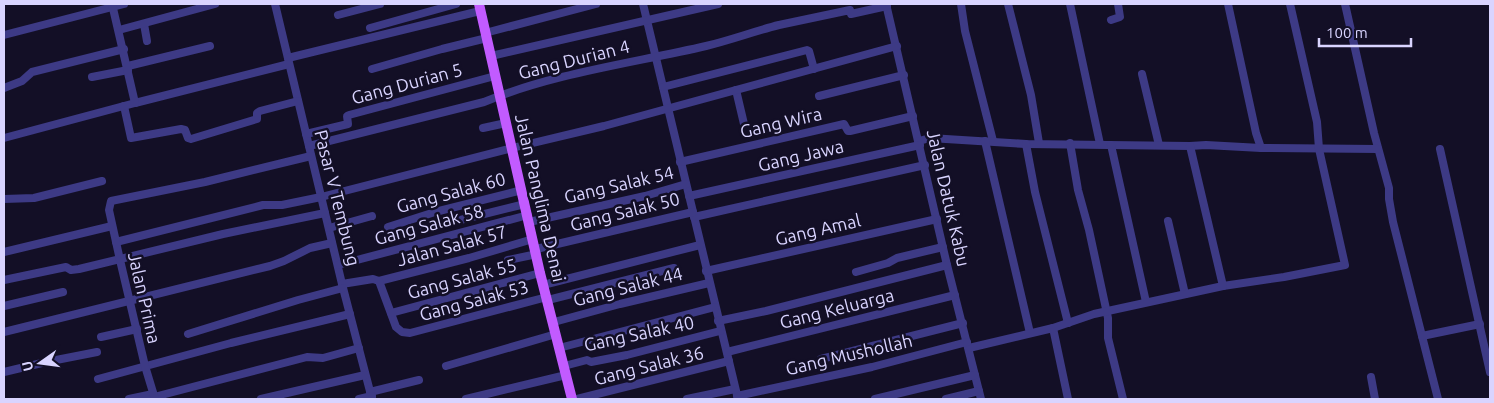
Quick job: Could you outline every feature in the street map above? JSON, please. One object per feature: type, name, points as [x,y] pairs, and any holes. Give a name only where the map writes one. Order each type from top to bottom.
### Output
[{"type":"main road","name":"Jalan Panglima Denai","points":[[479,7],[529,218],[540,273],[554,322],[572,399]]},
{"type":"street","points":[[4,35],[113,5],[124,4]]},
{"type":"street","points":[[119,30],[215,4]]},
{"type":"street","name":"Pasar V Tembung","points":[[275,4],[328,228],[372,396]]},
{"type":"street","points":[[338,15],[380,4]]},
{"type":"street","points":[[370,28],[456,4]]},
{"type":"street","points":[[372,69],[596,4]]},
{"type":"street","points":[[643,4],[657,55],[680,162],[736,395]]},
{"type":"street","points":[[491,56],[718,4]]},
{"type":"street","points":[[961,4],[966,37],[972,54],[1030,333]]},
{"type":"street","points":[[1008,4],[1030,95],[1038,143]]},
{"type":"street","points":[[1070,4],[1100,144]]},
{"type":"street","points":[[1111,20],[1120,17],[1118,4]]},
{"type":"street","points":[[1228,4],[1261,148]]},
{"type":"street","points":[[1290,4],[1317,122],[1319,149]]},
{"type":"street","points":[[1344,4],[1389,188],[1393,222],[1438,399]]},
{"type":"street","points":[[113,5],[135,103]]},
{"type":"street","name":"Jalan Datuk Kabu","points":[[886,5],[913,116],[922,141],[925,165],[947,265],[963,323],[972,346],[975,375],[981,399]]},
{"type":"street","name":"Gang Durian 4","points":[[309,146],[484,102],[500,95],[657,55],[705,46],[779,25],[850,10],[852,14],[886,5]]},
{"type":"street","points":[[4,138],[479,7]]},
{"type":"street","points":[[144,24],[147,41]]},
{"type":"street","points":[[92,77],[210,46]]},
{"type":"street","points":[[116,242],[263,205],[282,205],[321,197],[668,110],[897,46]]},
{"type":"street","points":[[4,88],[22,81],[32,72],[124,49]]},
{"type":"street","points":[[663,87],[806,50],[809,51],[814,69]]},
{"type":"street","points":[[1142,74],[1159,145]]},
{"type":"street","points":[[819,96],[904,75]]},
{"type":"street","name":"Gang Durian 5","points":[[306,134],[348,124],[347,116],[349,115],[495,76]]},
{"type":"street","points":[[736,90],[744,124]]},
{"type":"street","points":[[124,106],[131,138],[181,129],[185,130],[188,138],[191,139],[256,118],[257,113],[260,111],[298,101]]},
{"type":"street","name":"Gang Wira","points":[[680,162],[844,124],[850,132],[913,116]]},
{"type":"street","points":[[483,128],[506,123]]},
{"type":"street","name":"Gang Jawa","points":[[689,196],[922,141],[1378,149]]},
{"type":"street","points":[[1070,143],[1078,190],[1089,230],[1108,322],[1108,338],[1123,399]]},
{"type":"street","points":[[1026,144],[1035,192],[1068,322]]},
{"type":"street","points":[[1112,145],[1146,302]]},
{"type":"street","points":[[1190,146],[1223,286]]},
{"type":"street","name":"Gang Mushollah","points":[[687,399],[736,395],[1053,328],[1105,311],[1146,302],[1223,286],[1284,277],[1344,265],[1319,149]]},
{"type":"street","points":[[1440,149],[1490,372]]},
{"type":"street","name":"Jalan Prima","points":[[154,397],[112,226],[109,210],[110,203],[113,199],[205,182],[311,156]]},
{"type":"street","name":"Gang Salak 50","points":[[535,247],[925,165]]},
{"type":"street","points":[[4,199],[34,198],[102,181]]},
{"type":"street","name":"Gang Salak 54","points":[[529,218],[645,196],[686,184]]},
{"type":"street","name":"Gang Salak 60","points":[[388,227],[435,212],[522,190]]},
{"type":"street","points":[[424,228],[525,204]]},
{"type":"street","points":[[4,280],[66,267],[71,270],[79,270],[223,234],[325,213]]},
{"type":"street","points":[[328,228],[372,216]]},
{"type":"street","name":"Gang Salak 58","points":[[338,265],[529,218]]},
{"type":"street","name":"Gang Amal","points":[[706,271],[937,219]]},
{"type":"street","points":[[1168,220],[1185,294]]},
{"type":"street","points":[[4,252],[112,226]]},
{"type":"street","points":[[4,332],[270,266],[310,248],[332,242]]},
{"type":"street","points":[[543,285],[700,245]]},
{"type":"street","points":[[508,260],[535,247]]},
{"type":"street","name":"Jalan Salak 57","points":[[188,334],[343,286],[374,279],[379,280],[469,258],[535,247]]},
{"type":"street","points":[[856,272],[888,263],[897,258],[943,247]]},
{"type":"street","points":[[718,321],[766,311],[947,265]]},
{"type":"street","name":"Gang Salak 53","points":[[379,280],[396,327],[402,332],[410,333],[674,268]]},
{"type":"street","name":"Gang Salak 55","points":[[391,313],[540,273]]},
{"type":"street","name":"Gang Salak 44","points":[[554,322],[709,283]]},
{"type":"street","points":[[4,306],[63,292]]},
{"type":"street","name":"Gang Keluarga","points":[[727,352],[955,295]]},
{"type":"street","points":[[559,348],[615,332],[696,313],[715,306]]},
{"type":"street","points":[[98,379],[350,314]]},
{"type":"street","points":[[821,359],[963,323]]},
{"type":"street","points":[[1422,336],[1480,324]]},
{"type":"street","points":[[1053,328],[1068,399]]},
{"type":"street","points":[[101,337],[137,329]]},
{"type":"street","name":"Gang Salak 40","points":[[466,399],[565,371],[587,360],[591,362],[627,355],[720,330]]},
{"type":"street","points":[[446,366],[556,334]]},
{"type":"street","points":[[129,399],[154,397],[307,356],[323,358],[358,348]]},
{"type":"street","points":[[4,372],[97,352]]},
{"type":"street","name":"Gang Salak 36","points":[[577,399],[729,361]]},
{"type":"street","points":[[261,399],[365,375]]},
{"type":"street","points":[[875,399],[975,375]]},
{"type":"street","points":[[1371,377],[1375,399]]},
{"type":"street","points":[[359,399],[419,380]]},
{"type":"street","points":[[946,399],[979,391]]}]
